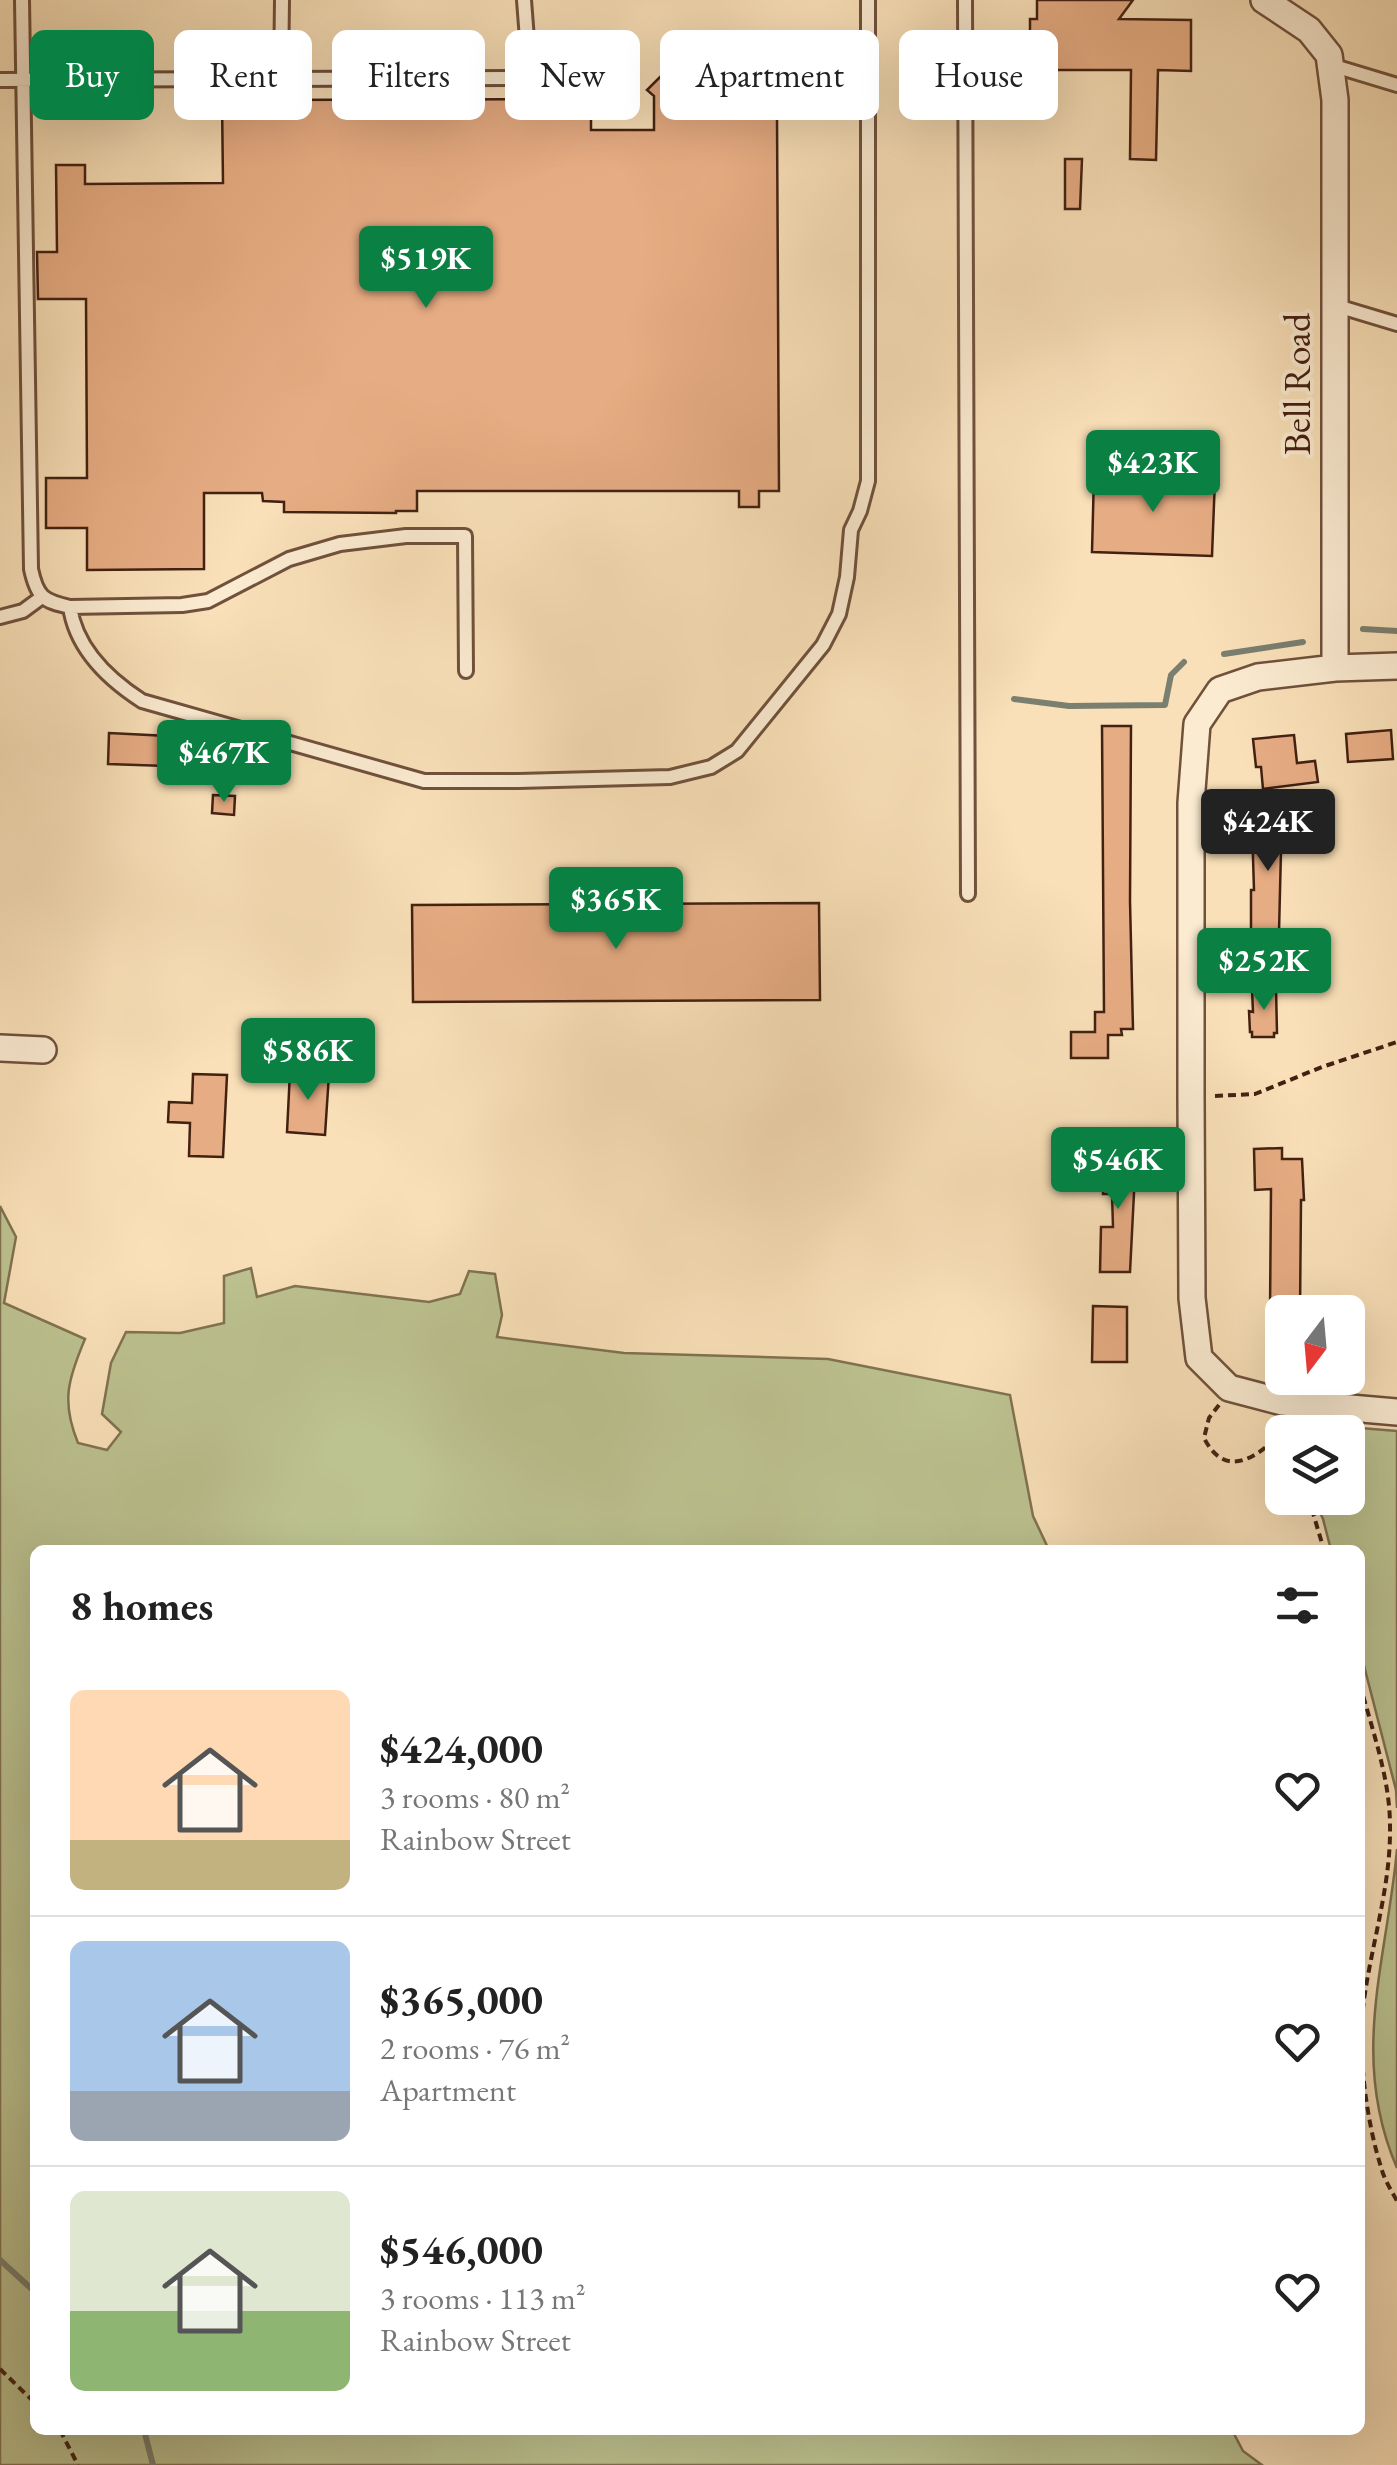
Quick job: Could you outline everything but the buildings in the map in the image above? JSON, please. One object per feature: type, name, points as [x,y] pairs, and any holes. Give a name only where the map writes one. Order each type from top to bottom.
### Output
[{"type":"street","points":[[1264,0],[1309,30],[1329,56],[1330,65]]},
{"type":"street","name":"Bell Road","points":[[1330,65],[1335,100],[1335,668]]},
{"type":"street","points":[[1397,666],[1335,668],[1258,678],[1220,690],[1197,724],[1192,804],[1191,1097],[1192,1298],[1199,1358],[1229,1388],[1282,1402],[1397,1412]]},
{"type":"street","points":[[0,1048],[43,1050]]},
{"type":"lane","points":[[22,0],[31,569],[42,597],[70,607],[182,606],[208,600],[271,566],[340,544],[406,536],[465,536],[466,671]]},
{"type":"lane","points":[[282,0],[282,30]]},
{"type":"lane","points":[[312,79],[530,78],[524,0]]},
{"type":"lane","points":[[70,607],[73,626],[91,657],[119,686],[142,701],[424,781],[670,777],[711,768],[737,751],[823,645],[839,614],[852,530],[868,481],[868,0]]},
{"type":"lane","points":[[965,0],[968,894]]},
{"type":"lane","points":[[1330,65],[1397,85]]},
{"type":"lane","points":[[0,80],[174,79]]},
{"type":"lane","points":[[1334,306],[1397,324]]},
{"type":"lane","points":[[0,616],[24,611],[42,597]]},
{"type":"path","points":[[1191,1097],[1256,1094],[1397,1042]]},
{"type":"path","points":[[1222,1402],[1209,1418],[1204,1438],[1211,1452],[1226,1460],[1243,1462],[1265,1450]]},
{"type":"path","points":[[1314,1515],[1323,1545]]},
{"type":"path","points":[[1365,1702],[1387,1789],[1390,1825],[1387,1868],[1365,1994]]},
{"type":"path","points":[[1365,2074],[1372,2132],[1382,2171],[1397,2201]]},
{"type":"path","points":[[0,2369],[30,2398]]},
{"type":"path","points":[[63,2435],[78,2465]]},
{"type":"green space","points":[[0,1206],[16,1237],[4,1303],[85,1339],[69,1391],[70,1415],[78,1443],[107,1450],[121,1432],[102,1414],[111,1363],[126,1332],[180,1333],[224,1323],[224,1276],[251,1268],[257,1297],[295,1286],[429,1302],[460,1294],[469,1271],[495,1274],[502,1315],[497,1337],[624,1353],[828,1359],[1010,1395],[1033,1516],[1047,1545],[30,1545],[30,2435],[1235,2435],[1243,2451],[1262,2465],[0,2465]]},
{"type":"green space","points":[[1365,1428],[1397,1431],[1397,1808],[1396,1790],[1365,1669],[1365,1545],[1330,1545],[1321,1515],[1365,1515]]},
{"type":"green space","points":[[1397,1849],[1397,2168],[1375,2087],[1373,2048]]},
{"type":"waterway","points":[[1363,629],[1397,631]]},
{"type":"waterway","points":[[1224,654],[1303,642]]},
{"type":"waterway","points":[[1014,699],[1069,706],[1165,705],[1171,675],[1184,662]]},
{"type":"waterway","points":[[0,2260],[30,2287]]},
{"type":"waterway","points":[[145,2435],[153,2465]]}]
